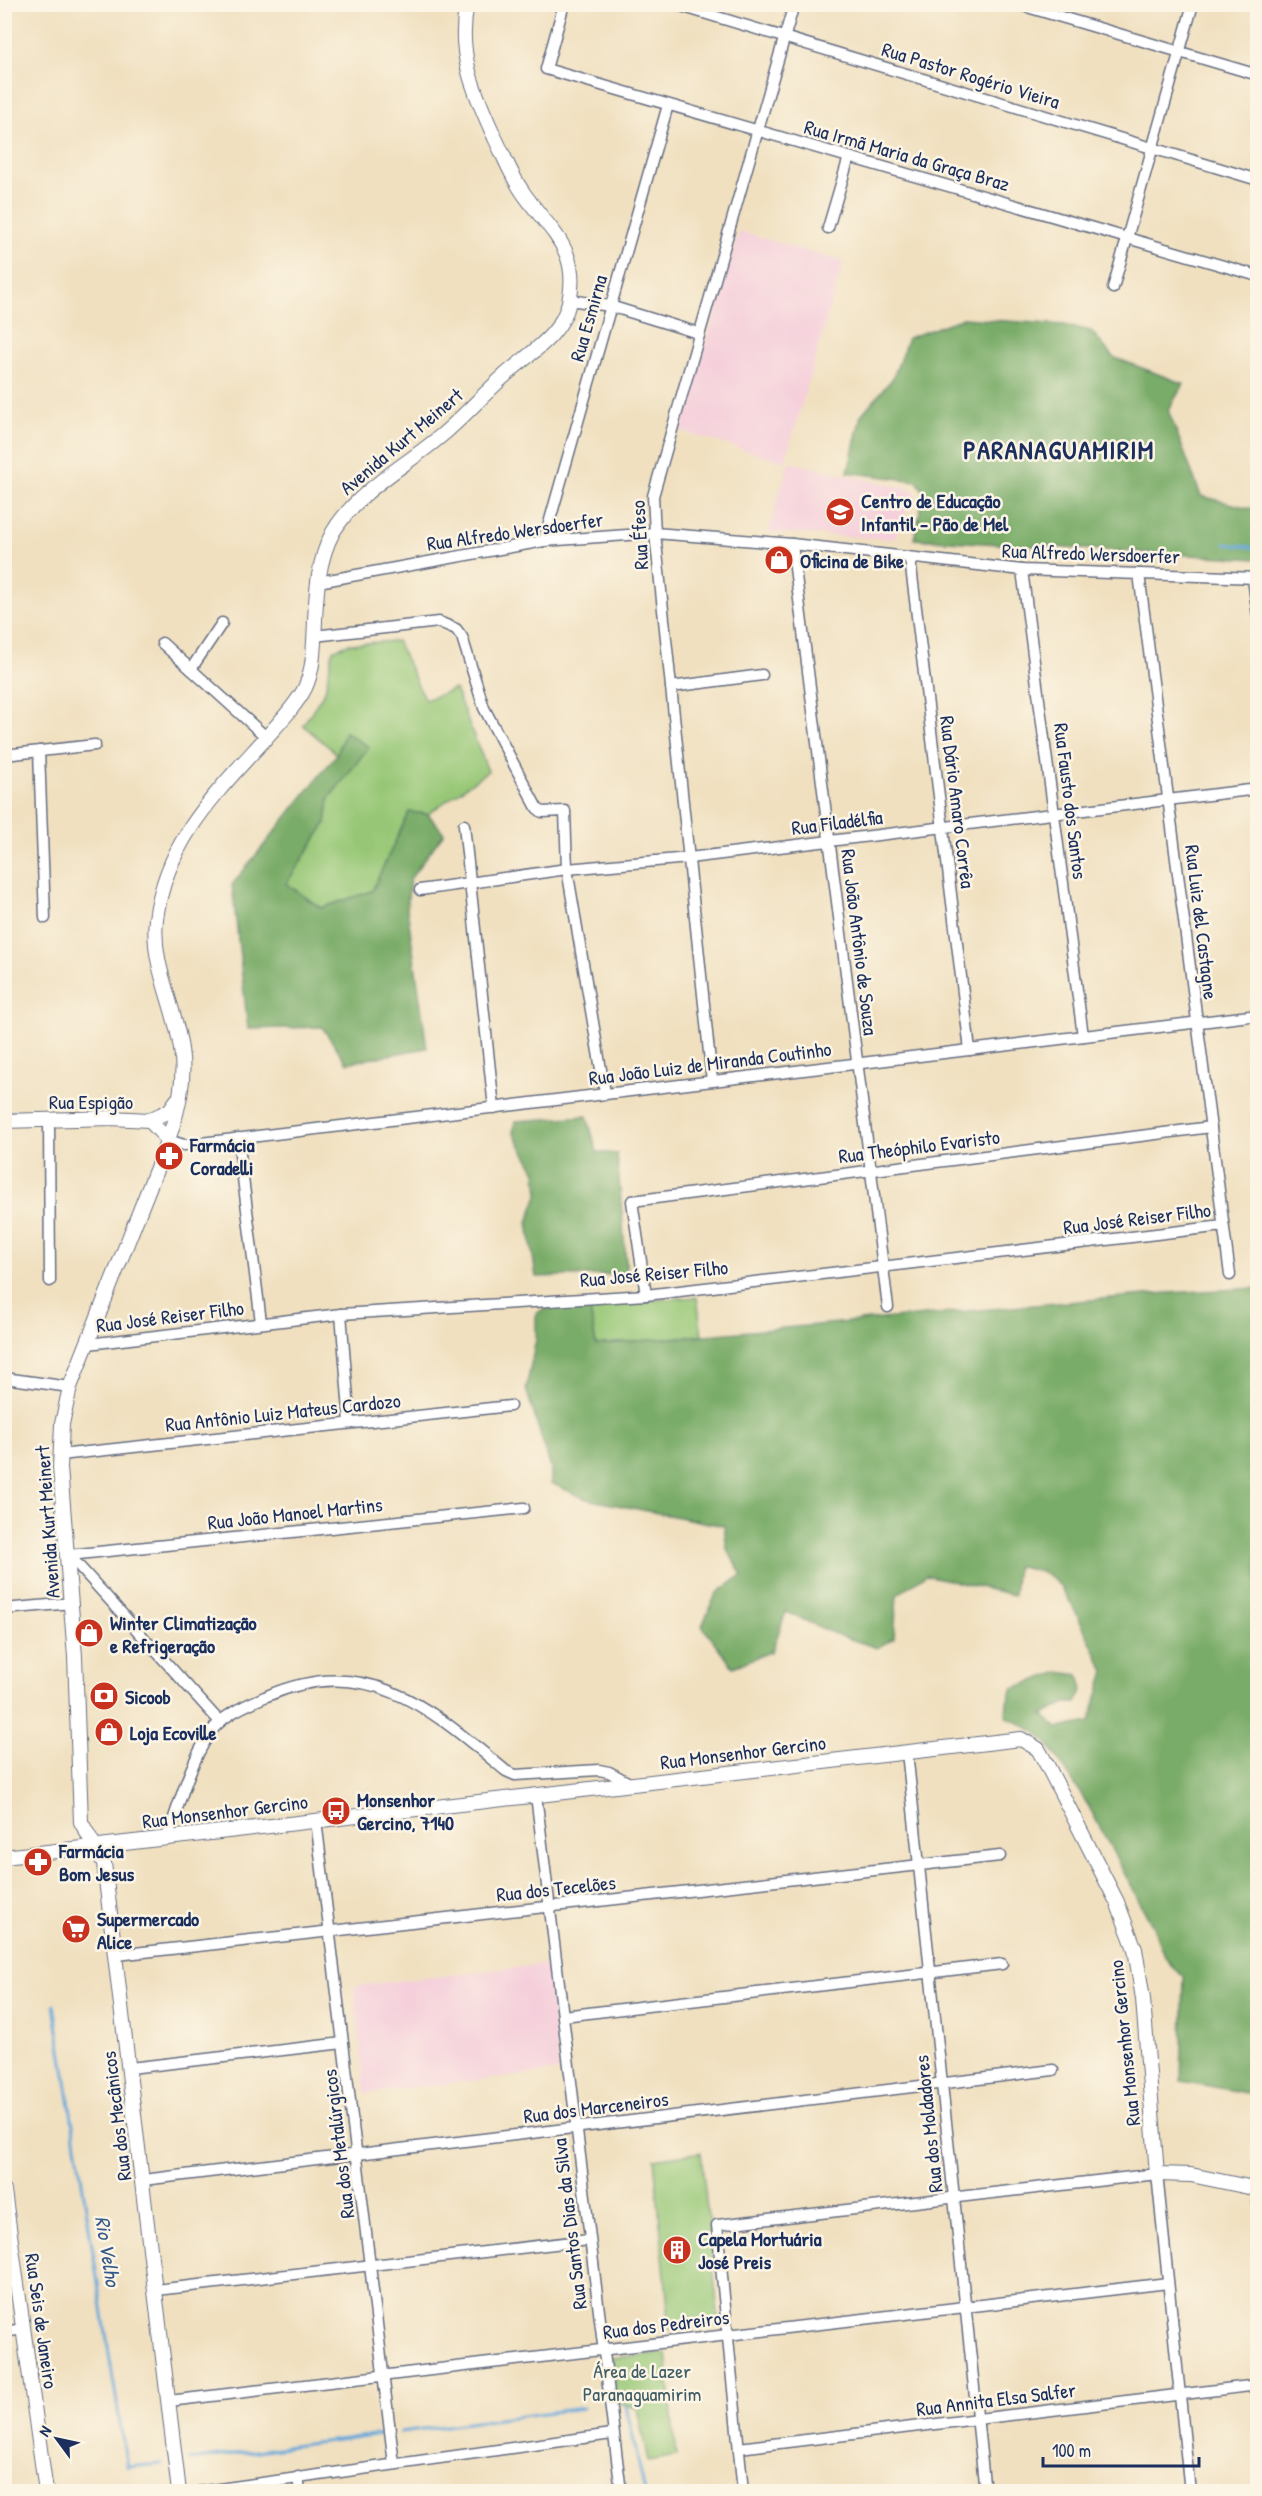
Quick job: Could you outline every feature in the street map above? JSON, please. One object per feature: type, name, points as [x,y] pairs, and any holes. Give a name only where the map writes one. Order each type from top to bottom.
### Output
[{"type":"main road","name":"Avenida Kurt Meinert","points":[[95,1846],[81,1822],[72,1602],[60,1455],[63,1416],[70,1388],[168,1140],[180,1093],[181,1047],[157,958],[155,940],[159,906],[170,867],[187,831],[212,796],[266,737],[305,687],[312,666],[318,582],[327,545],[350,509],[366,493],[442,436],[544,343],[562,321],[570,300],[571,267],[563,243],[521,190],[468,76],[463,34],[467,4]]},
{"type":"main road","points":[[148,1120],[170,1111],[180,1093]]},
{"type":"main road","name":"Rua Espigão","points":[[4,1121],[148,1120],[168,1140]]},
{"type":"main road","name":"Rua Monsenhor Gercino","points":[[4,1857],[1021,1739],[1030,1743],[1043,1758],[1117,1902],[1135,1949],[1143,2000],[1157,2174]]},
{"type":"main road","name":"Rua dos Mecânicos","points":[[95,1846],[104,1863],[117,1955],[179,2492]]},
{"type":"main road","points":[[1157,2174],[1191,2175],[1257,2189]]},
{"type":"main road","name":"Rua Seis de Janeiro","points":[[4,2191],[46,2492]]},
{"type":"street","name":"Rua Irmã Maria da Graça Braz","points":[[564,4],[546,69],[1257,276]]},
{"type":"street","name":"Rua Pastor Rogério Vieira","points":[[674,4],[1257,180]]},
{"type":"street","name":"Rua Éfeso","points":[[712,1081],[653,496],[794,4]]},
{"type":"street","points":[[1017,4],[1257,75]]},
{"type":"street","points":[[1113,288],[1193,4]]},
{"type":"street","name":"Rua Esmirna","points":[[544,541],[668,105]]},
{"type":"street","points":[[828,228],[849,157]]},
{"type":"street","points":[[570,300],[610,306],[698,333]]},
{"type":"street","name":"Rua Alfredo Wersdoerfer","points":[[318,582],[544,541],[655,533],[792,544],[1022,570],[1255,578]]},
{"type":"street","name":"Rua João Antônio de Souza","points":[[792,544],[888,1307]]},
{"type":"street","name":"Rua Dário Amaro Corrêa","points":[[910,559],[970,1050]]},
{"type":"street","name":"Rua Fausto dos Santos","points":[[1022,570],[1083,1036]]},
{"type":"street","name":"Rua Luiz del Castagne","points":[[1139,574],[1230,1275]]},
{"type":"street","points":[[1255,578],[1257,617]]},
{"type":"street","points":[[314,636],[439,622],[456,629],[462,638],[487,714],[537,808],[542,812],[565,811],[567,869],[604,1093]]},
{"type":"street","points":[[190,669],[222,623]]},
{"type":"street","points":[[162,643],[266,737]]},
{"type":"street","points":[[671,687],[762,675]]},
{"type":"street","points":[[4,755],[95,745]]},
{"type":"street","points":[[39,751],[45,918]]},
{"type":"street","name":"Rua Filadélfia","points":[[420,890],[567,869],[689,858],[1257,789]]},
{"type":"street","points":[[464,825],[494,1108]]},
{"type":"street","name":"Rua João Luiz de Miranda Coutinho","points":[[168,1140],[184,1145],[1257,1015]]},
{"type":"street","points":[[49,1120],[50,1281]]},
{"type":"street","name":"Rua Theóphilo Evaristo","points":[[646,1295],[632,1201],[1211,1127]]},
{"type":"street","points":[[238,1138],[261,1322]]},
{"type":"street","name":"Rua José Reiser Filho","points":[[88,1344],[341,1314],[646,1295],[1223,1226]]},
{"type":"street","points":[[341,1314],[350,1423]]},
{"type":"street","points":[[4,1378],[70,1388]]},
{"type":"street","name":"Rua Antônio Luiz Mateus Cardozo","points":[[60,1455],[510,1406]]},
{"type":"street","name":"Rua João Manoel Martins","points":[[69,1555],[524,1508]]},
{"type":"street","points":[[69,1555],[220,1722]]},
{"type":"street","points":[[4,1609],[72,1602]]},
{"type":"street","points":[[167,1838],[195,1762],[208,1736],[220,1722],[248,1704],[292,1686],[322,1679],[356,1681],[402,1694],[418,1702],[442,1718],[506,1772],[528,1775],[599,1770],[609,1772],[631,1784]]},
{"type":"street","name":"Rua dos Moldadores","points":[[907,1752],[985,2492]]},
{"type":"street","name":"Rua Santos Dias da Silva","points":[[536,1795],[612,2434],[621,2492]]},
{"type":"street","name":"Rua dos Metalúrgicos","points":[[316,1820],[394,2464]]},
{"type":"street","name":"Rua dos Tecelões","points":[[117,1955],[999,1856]]},
{"type":"street","points":[[563,2016],[1002,1964]]},
{"type":"street","points":[[130,2068],[344,2043]]},
{"type":"street","name":"Rua dos Marceneiros","points":[[143,2180],[1053,2070]]},
{"type":"street","points":[[743,2492],[717,2225],[1157,2174],[1190,2492]]},
{"type":"street","points":[[1257,2189],[1257,2204]]},
{"type":"street","points":[[156,2290],[589,2240]]},
{"type":"street","name":"Rua dos Pedreiros","points":[[169,2401],[1168,2283]]},
{"type":"street","points":[[4,2331],[23,2329]]},
{"type":"street","name":"Rua Annita Elsa Salfer","points":[[739,2448],[1257,2385]]},
{"type":"street","points":[[198,2492],[612,2434]]},
{"type":"street","points":[[298,2477],[300,2492]]},
{"type":"shaded area","points":[[739,231],[843,262],[785,462],[681,431]]},
{"type":"shaded area","name":"Centro de Educação Infantil - Pão de Mel","points":[[789,462],[916,491],[894,539],[768,532]]},
{"type":"shaded area","points":[[548,1964],[559,2071],[365,2093],[354,1986]]},
{"type":"green space","points":[[963,318],[1064,325],[1091,331],[1113,357],[1184,384],[1168,410],[1201,496],[1257,510],[1257,559],[914,539],[924,492],[917,481],[848,472],[861,415],[893,378],[908,338]]},
{"type":"green space","points":[[397,641],[425,700],[455,689],[488,771],[428,814],[409,812],[372,891],[321,908],[286,883],[326,823],[329,798],[369,747],[337,754],[303,725],[325,691],[333,650],[348,644]]},
{"type":"green space","points":[[345,732],[369,747],[329,798],[326,823],[286,884],[321,908],[372,891],[409,812],[428,814],[444,833],[410,879],[407,908],[427,1048],[347,1063],[322,1027],[248,1029],[232,885],[337,754]]},
{"type":"green space","points":[[587,1116],[597,1152],[617,1154],[627,1274],[536,1277],[528,1222],[538,1195],[536,1172],[513,1132],[516,1121]]},
{"type":"green space","points":[[1257,1288],[1257,2095],[1181,2081],[1184,1976],[1165,1956],[1155,1931],[1088,1805],[1049,1745],[1036,1732],[1006,1716],[1007,1702],[1013,1688],[1059,1672],[1079,1675],[1083,1689],[1076,1703],[1066,1703],[1043,1715],[1058,1728],[1090,1722],[1105,1671],[1071,1604],[1056,1581],[1044,1573],[1017,1566],[1014,1595],[926,1575],[897,1595],[894,1638],[877,1648],[835,1634],[786,1612],[772,1651],[733,1667],[702,1626],[716,1594],[742,1575],[727,1549],[724,1526],[586,1499],[551,1483],[551,1468],[526,1389],[536,1340],[536,1314],[550,1305],[589,1304],[596,1345],[1167,1293]]},
{"type":"green space","points":[[697,1297],[702,1335],[596,1345],[589,1304]]},
{"type":"green space","points":[[701,2152],[719,2324],[670,2330],[654,2159]]},
{"type":"green space","name":"Área de Lazer Paranaguamirim","points":[[666,2353],[676,2456],[648,2461],[637,2408],[616,2402],[611,2358]]},
{"type":"waterway","points":[[1225,544],[1258,548]]},
{"type":"waterway","name":"Rio Velho","points":[[54,2005],[127,2467],[162,2464]]},
{"type":"waterway","name":"Rio Velho","points":[[626,2406],[645,2492]]},
{"type":"waterway","name":"Rio Velho","points":[[400,2432],[583,2408]]},
{"type":"waterway","name":"Rio Velho","points":[[190,2460],[382,2434]]},
{"type":"place","name":"Centro de Educação Infantil - Pão de Mel","points":[[840,512]]},
{"type":"place","name":"Oficina de Bike","points":[[779,560]]},
{"type":"place","name":"Farmácia Coradelli","points":[[169,1156]]},
{"type":"place","name":"Winter Climatização e Refrigeração","points":[[89,1633]]},
{"type":"place","name":"Sicoob","points":[[104,1696]]},
{"type":"place","name":"Loja Ecoville","points":[[109,1732]]},
{"type":"place","name":"Monsenhor Gercino, 7140","points":[[336,1811]]},
{"type":"place","name":"Farmácia Bom Jesus","points":[[38,1862]]},
{"type":"place","name":"Supermercado Alice","points":[[76,1929]]},
{"type":"place","name":"Capela Mortuária José Preis","points":[[677,2250]]},
{"type":"district","name":"PARANAGUAMIRIM","points":[[1059,449]]}]
